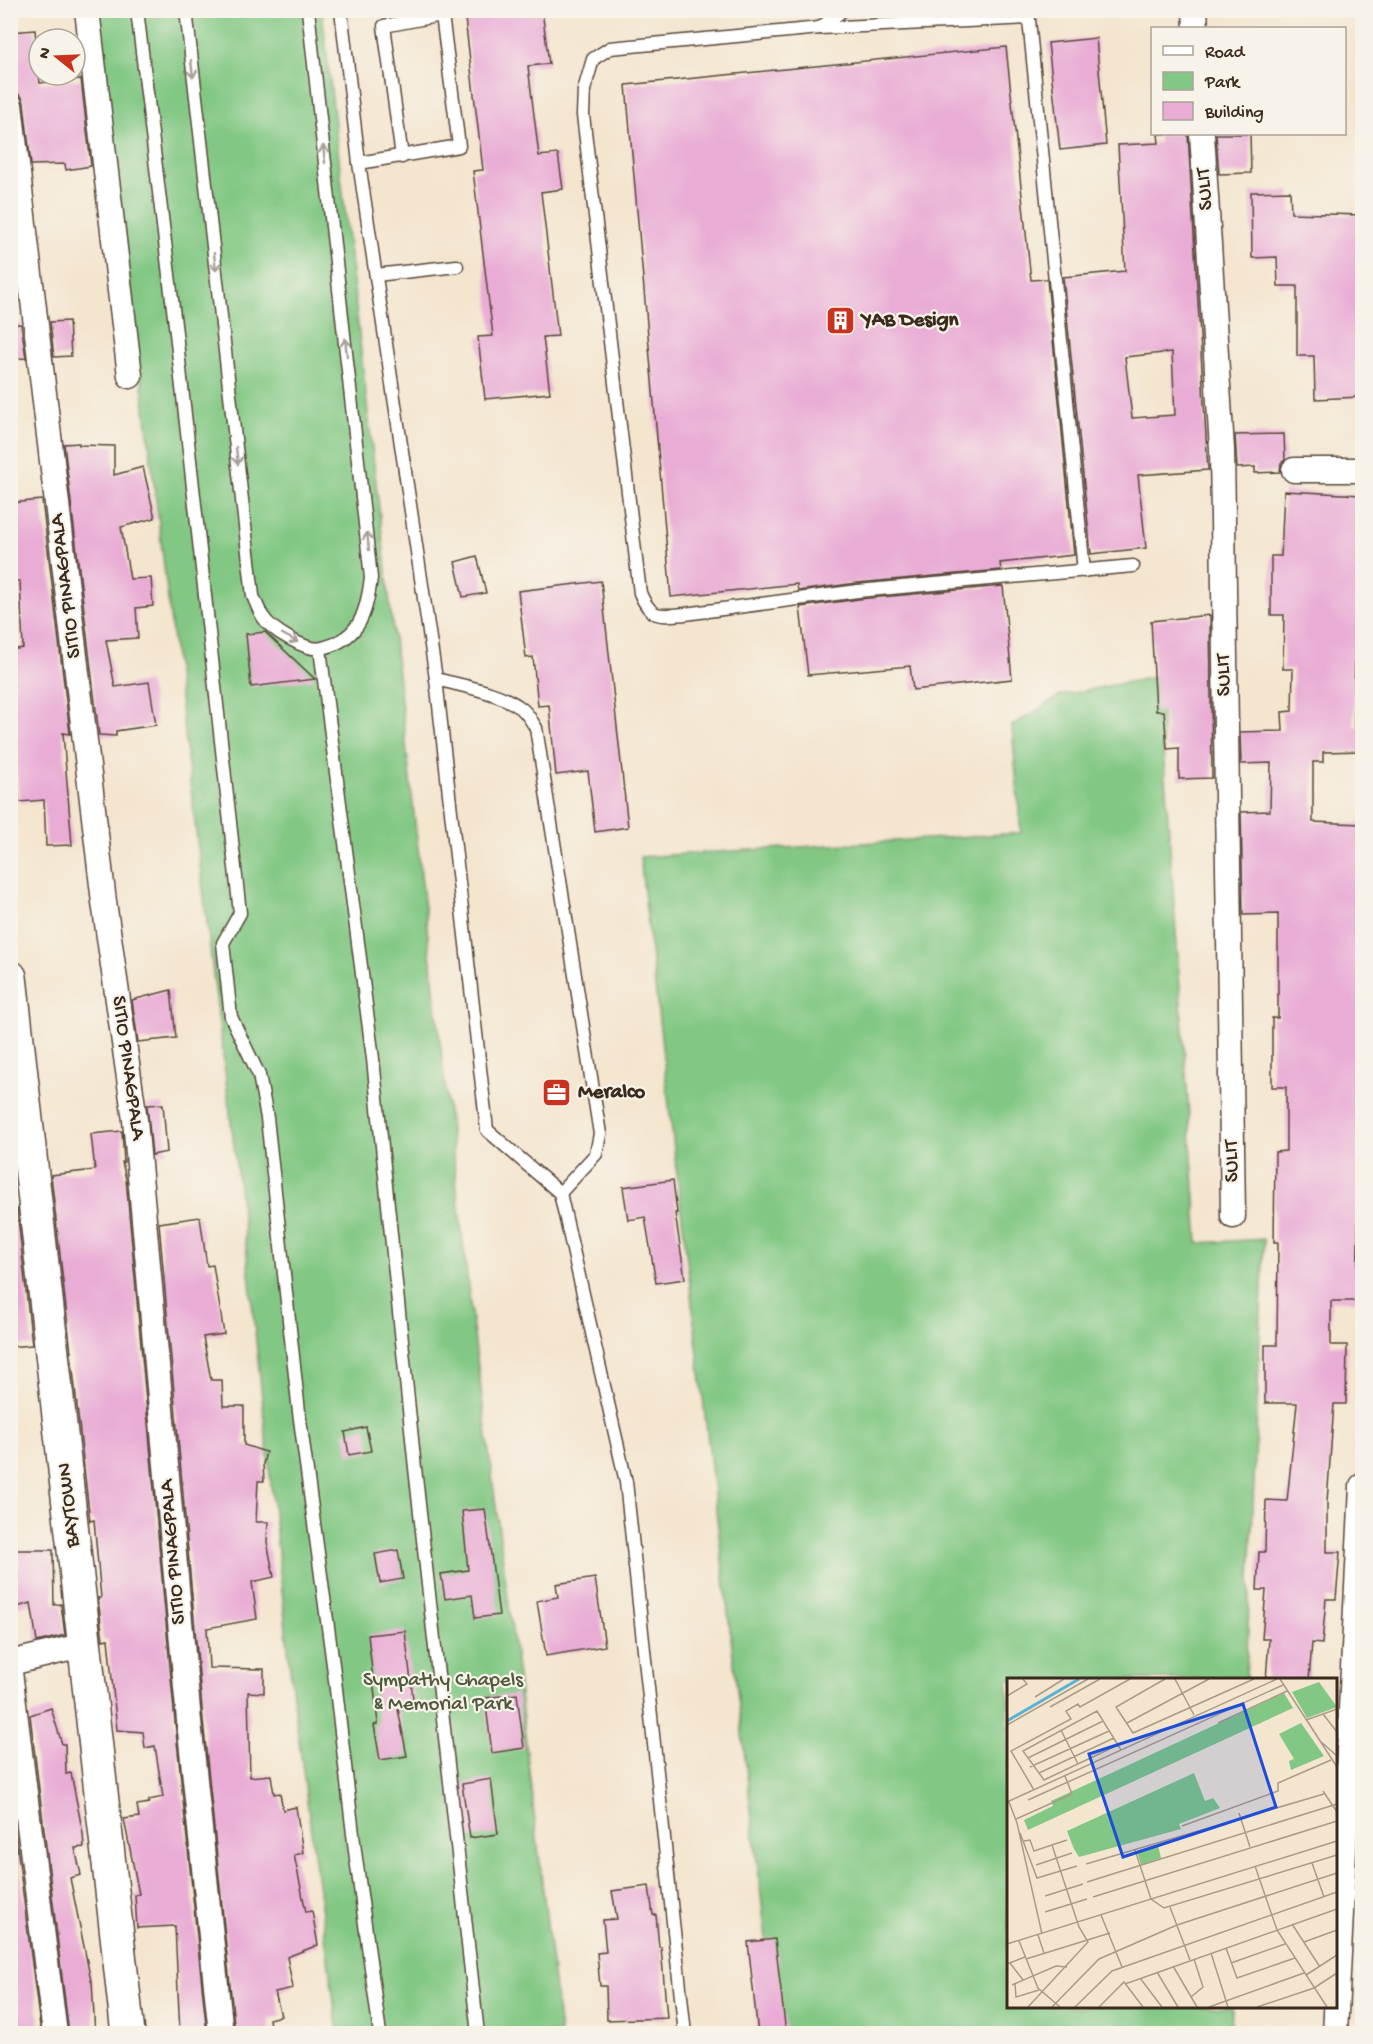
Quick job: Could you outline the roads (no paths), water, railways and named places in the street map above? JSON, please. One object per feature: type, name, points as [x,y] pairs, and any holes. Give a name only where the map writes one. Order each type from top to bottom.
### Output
[{"type":"main road","name":"BAYTOWN","points":[[10,977],[128,2034]]},
{"type":"street","points":[[87,10],[130,376]]},
{"type":"street","points":[[1194,10],[1196,27]]},
{"type":"street","name":"SITIO PINAGPALA","points":[[10,105],[102,890],[135,1120],[189,1721],[221,2034]]},
{"type":"street","name":"SULIT","points":[[1202,135],[1222,449],[1233,1216]]},
{"type":"street","points":[[1294,470],[1362,470]]},
{"type":"street","points":[[1335,2034],[1353,1866],[1362,1486]]},
{"type":"street","points":[[10,1664],[85,1645]]},
{"type":"street","points":[[10,1671],[56,2034]]},
{"type":"lane","points":[[137,10],[176,333],[240,913],[223,943],[231,1017],[259,1076],[267,1118],[299,1412],[380,2034]]},
{"type":"lane","points":[[186,10],[253,596],[264,618],[277,631],[299,643],[320,649],[341,641],[358,625],[368,599],[371,578],[308,10]]},
{"type":"lane","points":[[341,10],[359,163],[436,679],[487,1130],[560,1193],[626,1482],[685,2034]]},
{"type":"lane","points":[[820,28],[843,10]]},
{"type":"lane","points":[[1084,571],[1028,14],[820,28],[610,48],[593,59],[584,90],[583,115],[640,593],[646,608],[656,615],[668,616],[858,591],[1084,571],[1133,566]]},
{"type":"lane","points":[[359,163],[402,157],[459,146],[442,15],[384,26],[402,157]]},
{"type":"lane","points":[[376,275],[457,266]]},
{"type":"lane","points":[[320,649],[373,1059],[415,1468],[478,2034]]},
{"type":"lane","points":[[436,679],[484,691],[512,702],[524,710],[536,728],[600,1134],[596,1154],[560,1193]]},
{"type":"place","name":"YAB Design","points":[[841,321]]},
{"type":"place","name":"Meralco","points":[[557,1093]]},
{"type":"park label","name":"Sympathy Chapels & Memorial Park","points":[[443,1693]]}]
